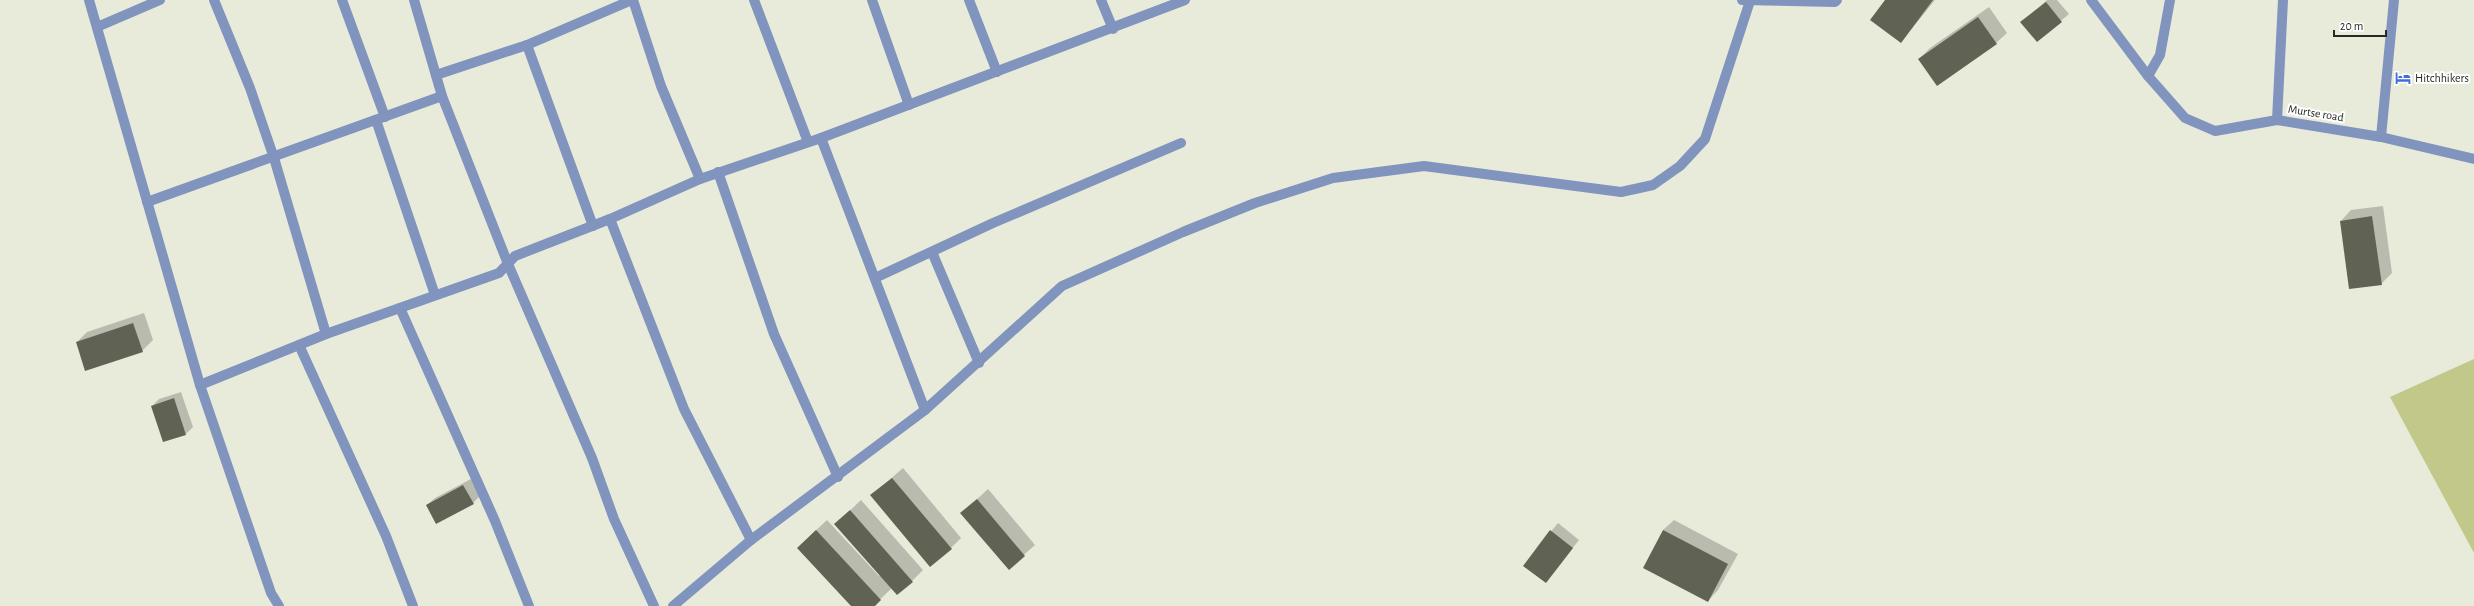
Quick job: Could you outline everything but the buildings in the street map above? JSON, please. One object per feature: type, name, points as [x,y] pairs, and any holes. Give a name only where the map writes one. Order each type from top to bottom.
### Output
[{"type":"street","points":[[89,0],[200,385],[271,593],[279,606]]},
{"type":"street","points":[[97,27],[160,0]]},
{"type":"street","points":[[214,0],[250,88],[274,158],[326,334]]},
{"type":"street","points":[[342,0],[435,295]]},
{"type":"street","points":[[414,0],[442,96],[508,264],[592,458],[614,520],[654,606]]},
{"type":"street","points":[[436,75],[528,45],[633,0],[661,86],[700,179]]},
{"type":"street","points":[[754,0],[808,142]]},
{"type":"street","points":[[872,0],[909,104]]},
{"type":"street","points":[[969,0],[997,72]]},
{"type":"street","points":[[1101,0],[1113,29]]},
{"type":"street","points":[[200,385],[326,334],[499,273],[515,256],[610,219],[700,179],[821,138],[1113,29],[1185,0]]},
{"type":"street","points":[[673,606],[751,540],[925,410],[979,363],[1062,286],[1183,232],[1255,204],[1333,178],[1424,166],[1622,192],[1653,185],[1680,166],[1705,139],[1746,0],[1835,2],[1837,0]]},
{"type":"street","name":"Murtse road","points":[[2091,0],[2148,76],[2185,118],[2215,131],[2277,120],[2381,137],[2474,159]]},
{"type":"street","points":[[2148,76],[2160,55],[2170,0]]},
{"type":"street","points":[[2277,120],[2283,0]]},
{"type":"street","points":[[2381,137],[2394,0]]},
{"type":"street","points":[[528,45],[593,226]]},
{"type":"street","points":[[147,202],[274,158],[442,96]]},
{"type":"street","points":[[821,138],[925,410]]},
{"type":"street","points":[[875,278],[992,223],[1181,143]]},
{"type":"street","points":[[718,172],[774,334],[838,476]]},
{"type":"street","points":[[610,219],[684,408],[751,540]]},
{"type":"street","points":[[932,252],[979,363]]},
{"type":"street","points":[[400,308],[495,520],[529,606]]},
{"type":"street","points":[[299,345],[386,536],[413,606]]},
{"type":"green space","points":[[2474,359],[2474,553],[2390,397]]},
{"type":"place","name":"Hitchhikers","points":[[2403,78]]}]
